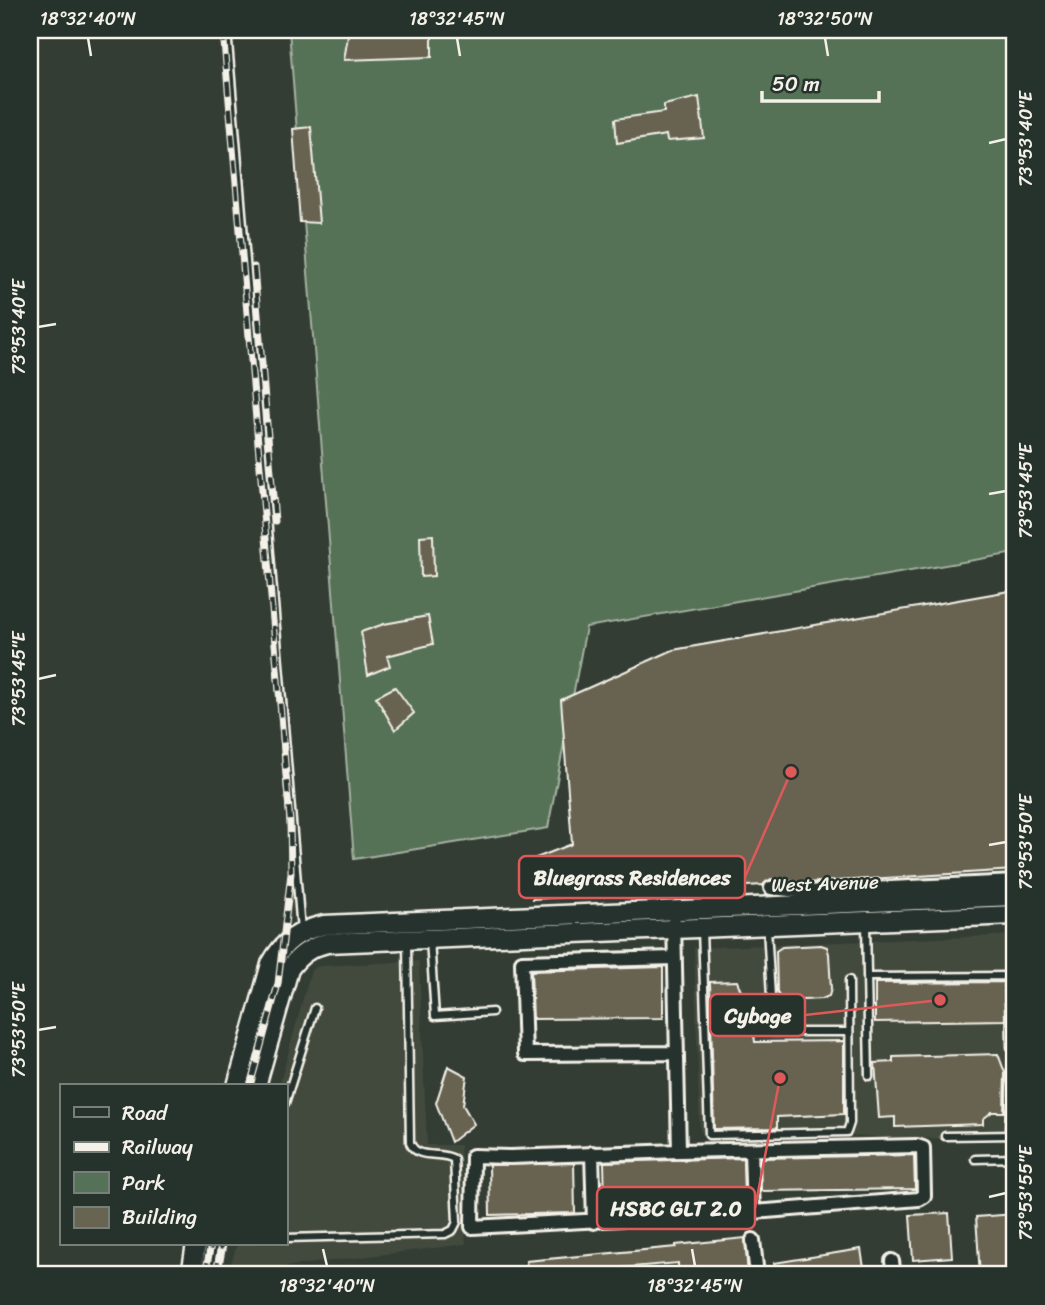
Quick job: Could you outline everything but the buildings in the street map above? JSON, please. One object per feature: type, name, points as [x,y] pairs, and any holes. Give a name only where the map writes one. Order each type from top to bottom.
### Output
[{"type":"main road","name":"West Avenue","points":[[301,932],[336,923],[1004,892]]},
{"type":"main road","name":"West Avenue","points":[[257,1084],[289,970],[309,949],[338,942],[1015,915]]},
{"type":"main road","points":[[238,1084],[271,964],[290,938],[301,932]]},
{"type":"main road","points":[[191,1275],[196,1246]]},
{"type":"main road","points":[[209,1275],[215,1246]]},
{"type":"street","points":[[771,888],[808,892],[1004,892],[1015,882]]},
{"type":"street","points":[[674,909],[678,1151]]},
{"type":"street","points":[[675,958],[522,962],[525,1054],[677,1052]]},
{"type":"street","points":[[917,1146],[923,1148],[925,1191],[924,1196],[919,1199],[594,1222],[471,1227],[473,1156],[678,1151],[917,1146]]},
{"type":"street","points":[[751,1150],[753,1212]]},
{"type":"street","points":[[592,1153],[594,1222]]},
{"type":"street","points":[[753,1240],[757,1275]]},
{"type":"street","points":[[892,1261],[894,1275]]},
{"type":"lane","points":[[227,30],[301,932]]},
{"type":"lane","points":[[866,921],[869,1076]]},
{"type":"lane","points":[[767,925],[773,1032],[849,1032]]},
{"type":"lane","points":[[702,927],[709,1135],[847,1132],[850,1123],[849,980]]},
{"type":"lane","points":[[430,938],[435,1016],[492,1012]]},
{"type":"lane","points":[[287,1238],[445,1234],[453,1230],[457,1222],[454,1159],[447,1154],[419,1153],[413,1150],[410,1143],[407,939]]},
{"type":"lane","points":[[868,977],[1010,976],[1011,1047]]},
{"type":"lane","points":[[287,1097],[315,1008]]},
{"type":"lane","points":[[945,1136],[1012,1135],[1011,1072],[1015,1072]]},
{"type":"lane","points":[[975,1159],[1015,1158]]},
{"type":"shaded area","points":[[1015,935],[1015,1141],[700,1132],[694,948]]},
{"type":"shaded area","points":[[419,961],[427,1145],[460,1145],[466,1244],[228,1274],[236,1246],[287,1246],[287,1084],[280,1084],[311,970],[319,966]]},
{"type":"green space","points":[[289,30],[1015,30],[1015,553],[586,627],[548,828],[354,859]]},
{"type":"railway","points":[[223,30],[290,821],[291,873],[278,984],[251,1084]]},
{"type":"railway","points":[[254,267],[275,521]]},
{"type":"railway","points":[[205,1275],[211,1246]]},
{"type":"railway","points":[[216,1275],[221,1246]]},
{"type":"place","name":"Bluegrass Residences","points":[[791,772]]},
{"type":"place","name":"Cybage","points":[[940,1000]]},
{"type":"place","name":"HSBC GLT 2.0","points":[[780,1078]]}]
